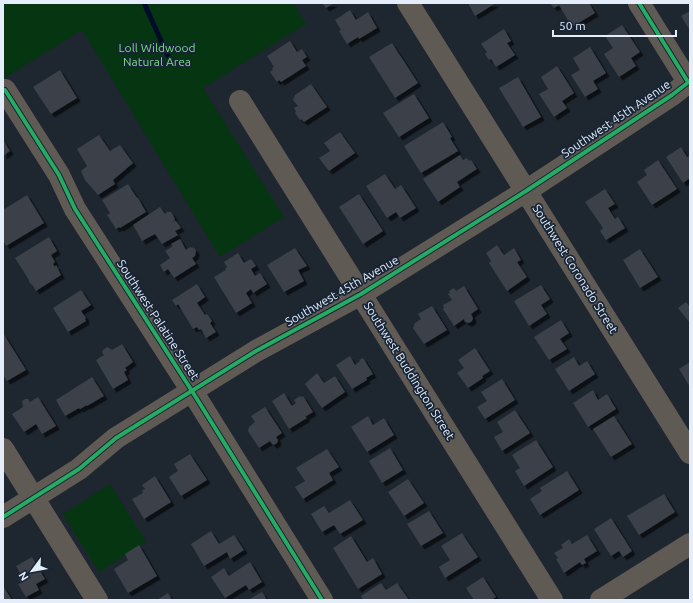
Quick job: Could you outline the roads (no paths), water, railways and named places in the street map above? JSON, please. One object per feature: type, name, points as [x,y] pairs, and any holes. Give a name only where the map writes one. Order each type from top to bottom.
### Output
[{"type":"street","name":"Southwest Coronado Street","points":[[408,3],[690,453]]},
{"type":"street","points":[[639,3],[689,83]]},
{"type":"street","name":"Southwest 45th Avenue","points":[[3,517],[79,469],[116,438],[256,351],[361,294],[526,191],[689,83]]},
{"type":"street","name":"Southwest Palatine Street","points":[[5,90],[59,175],[75,209],[192,391],[322,600]]},
{"type":"street","name":"Southwest Buddington Street","points":[[240,101],[552,600]]},
{"type":"street","points":[[3,449],[97,600]]},
{"type":"street","points":[[601,600],[690,544]]},
{"type":"waterway","points":[[144,3],[168,56]]},
{"type":"park label","name":"Loll Wildwood Natural Area","points":[[157,55]]}]
